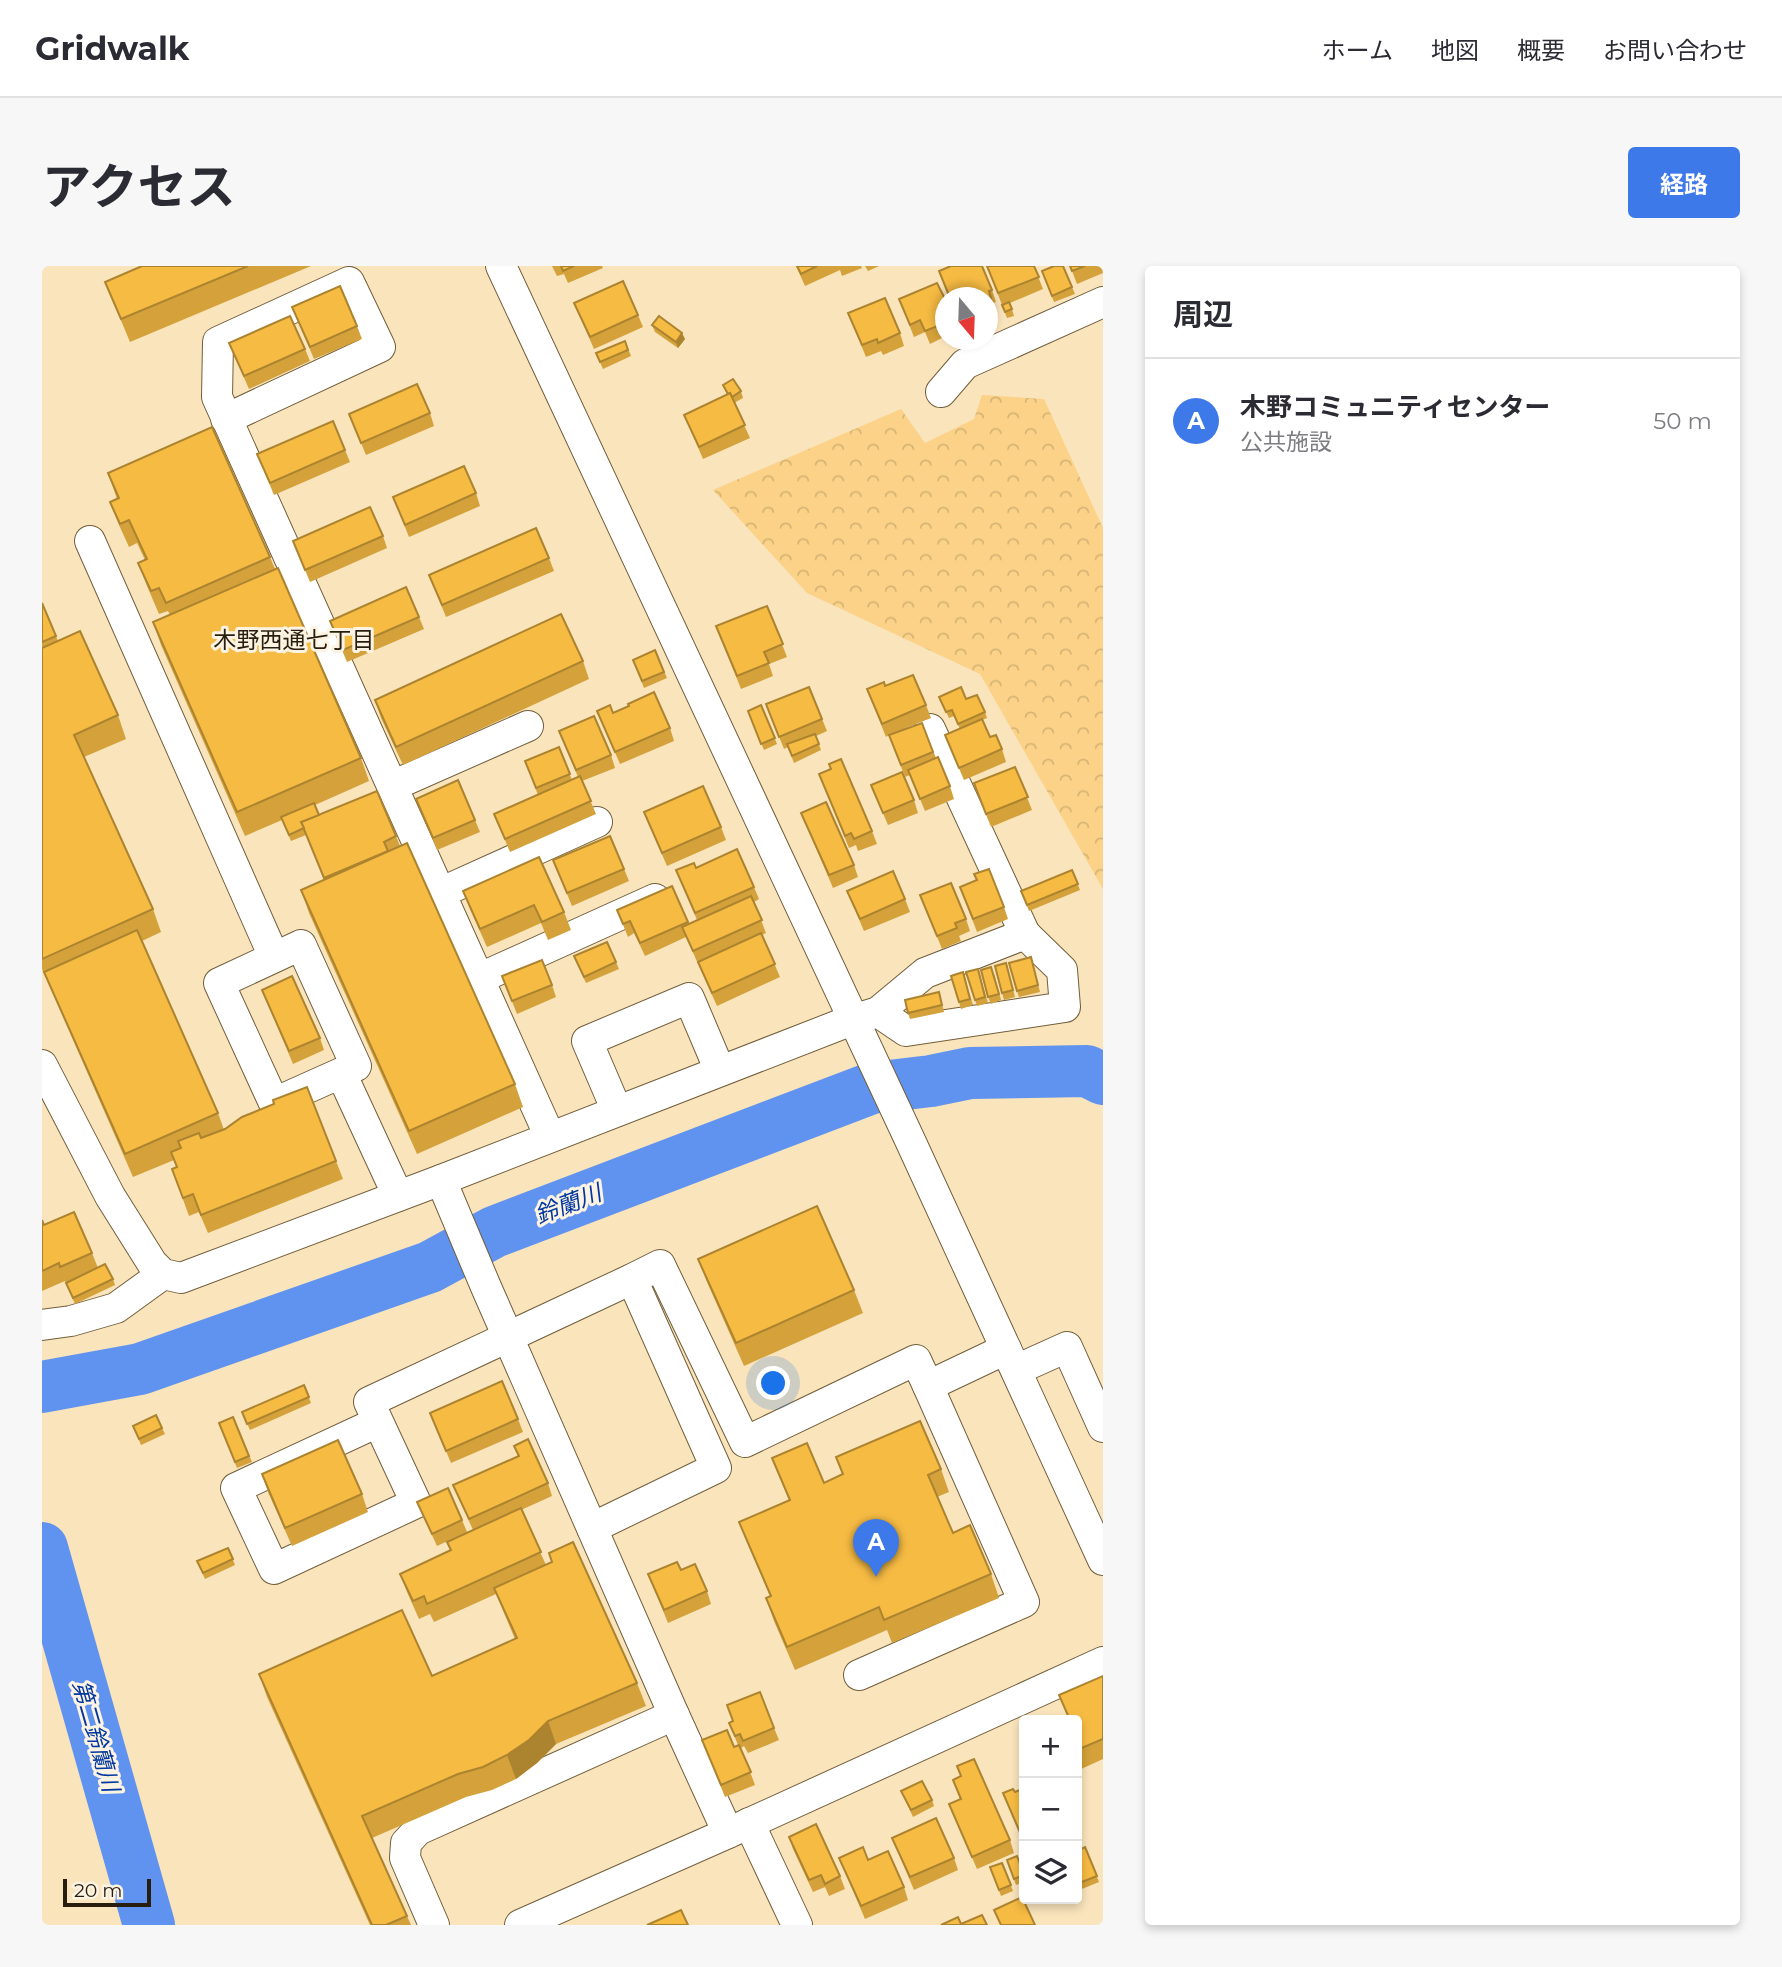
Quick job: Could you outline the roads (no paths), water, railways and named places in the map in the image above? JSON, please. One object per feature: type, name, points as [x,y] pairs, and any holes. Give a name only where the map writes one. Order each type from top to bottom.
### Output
[{"type":"street","points":[[501,266],[865,1016],[869,1056],[1101,1551]]},
{"type":"street","points":[[226,419],[380,347],[349,282],[218,342],[217,397],[226,419],[391,786],[550,1137]]},
{"type":"street","points":[[941,392],[965,364],[1103,302]]},
{"type":"street","points":[[90,541],[274,957]]},
{"type":"street","points":[[391,786],[528,726]]},
{"type":"street","points":[[865,1016],[906,1031],[1065,1007],[1062,970],[1025,934],[930,729]]},
{"type":"street","points":[[440,893],[597,822]]},
{"type":"street","points":[[478,979],[665,894]]},
{"type":"street","points":[[42,1065],[110,1196],[152,1263],[163,1274],[181,1278],[865,1016],[925,973],[1025,934]]},
{"type":"street","points":[[300,945],[356,1066],[341,1073],[274,1103],[219,982],[300,945]]},
{"type":"street","points":[[617,1111],[587,1041],[689,998],[720,1072]]},
{"type":"street","points":[[341,1073],[398,1196]]},
{"type":"street","points":[[441,1180],[674,1715],[797,1925]]},
{"type":"street","points":[[378,1422],[236,1488],[274,1569],[416,1503],[369,1402],[660,1265],[745,1442],[915,1360],[1024,1602],[859,1675]]},
{"type":"street","points":[[42,1325],[71,1321],[116,1308],[163,1274]]},
{"type":"street","points":[[592,1528],[716,1468],[632,1279]]},
{"type":"street","points":[[928,1386],[1011,1359],[1067,1348],[1103,1427]]},
{"type":"street","points":[[525,1924],[1103,1662]]},
{"type":"street","points":[[434,1925],[405,1858],[406,1843],[418,1830],[674,1715]]},
{"type":"waterway","name":"鈴蘭川","points":[[42,1387],[140,1369],[430,1267],[494,1232],[872,1088],[970,1073],[1087,1071],[1103,1079]]},
{"type":"waterway","name":"第二鈴蘭川","points":[[42,1548],[149,1925]]},
{"type":"place","name":"木野コミュニティセンター","points":[[876,1577]]},
{"type":"district","name":"木野西通七丁目","points":[[294,640]]}]
